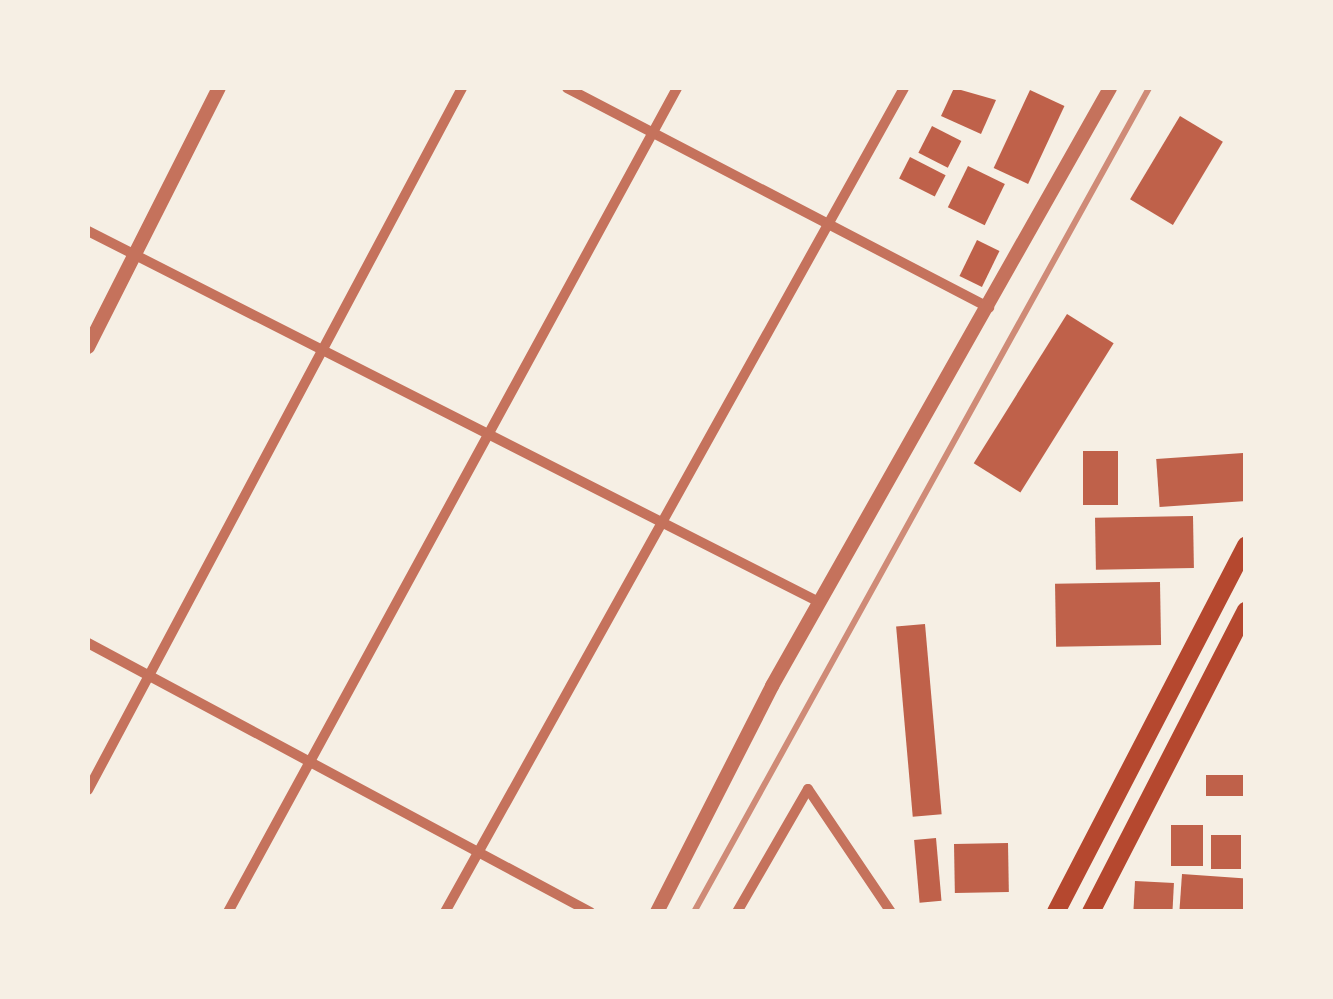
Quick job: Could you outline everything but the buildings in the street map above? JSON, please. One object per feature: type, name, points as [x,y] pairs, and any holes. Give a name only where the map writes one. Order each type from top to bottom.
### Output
[{"type":"highway","points":[[1056,912],[1246,545]]},
{"type":"highway","points":[[1091,912],[1246,610]]},
{"type":"street","points":[[88,347],[219,88]]},
{"type":"street","points":[[88,790],[462,88]]},
{"type":"street","points":[[567,88],[989,308]]},
{"type":"street","points":[[228,912],[677,88]]},
{"type":"street","points":[[444,912],[904,88]]},
{"type":"street","points":[[658,912],[819,602],[989,308],[1110,88]]},
{"type":"street","points":[[88,231],[819,602]]},
{"type":"street","points":[[88,643],[590,912]]},
{"type":"street","points":[[737,912],[808,789],[891,912]]},
{"type":"railway","points":[[694,912],[1149,88]]}]
